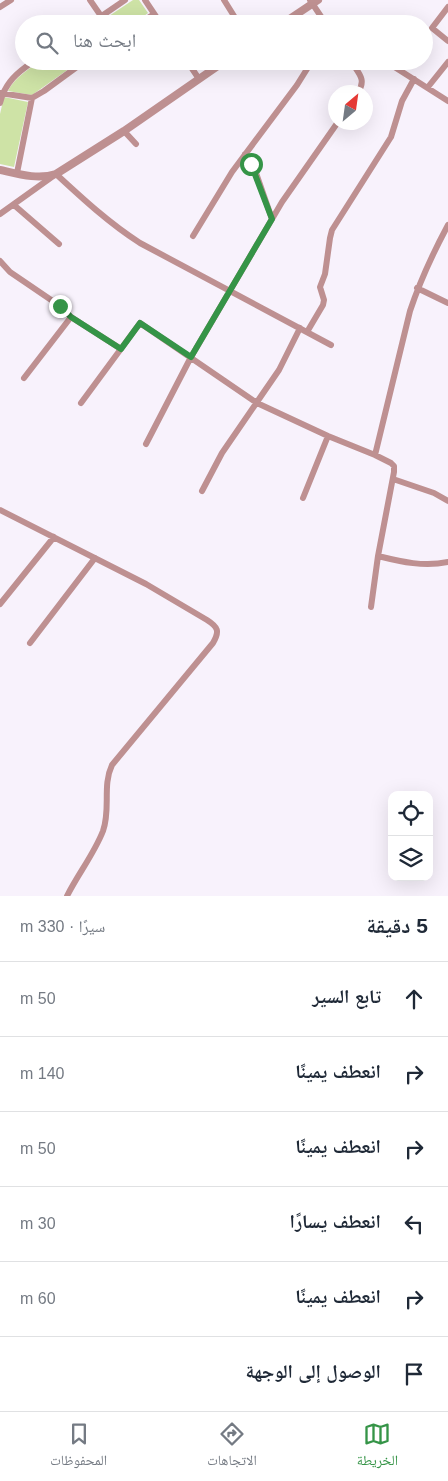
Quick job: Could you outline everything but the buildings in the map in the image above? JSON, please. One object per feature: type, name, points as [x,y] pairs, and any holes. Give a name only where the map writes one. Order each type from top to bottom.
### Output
[{"type":"street","points":[[0,7],[11,0]]},
{"type":"street","points":[[90,0],[100,15]]},
{"type":"street","points":[[102,15],[125,0]]},
{"type":"street","points":[[145,0],[154,14]]},
{"type":"street","points":[[224,0],[233,15]]},
{"type":"street","points":[[295,15],[314,1],[321,15]]},
{"type":"street","points":[[433,27],[448,6]]},
{"type":"street","points":[[433,29],[448,41]]},
{"type":"street","points":[[428,87],[448,62]]},
{"type":"street","points":[[0,103],[1,94],[13,77],[22,70]]},
{"type":"street","points":[[1,94],[32,98],[73,70]]},
{"type":"street","points":[[193,70],[199,79]]},
{"type":"street","points":[[0,214],[56,174],[124,131],[212,70]]},
{"type":"street","points":[[193,236],[245,154],[306,70]]},
{"type":"street","points":[[356,70],[362,79],[362,85]]},
{"type":"street","points":[[399,70],[448,101]]},
{"type":"street","points":[[307,332],[324,305],[320,287],[325,274],[332,230],[391,137],[402,101],[414,80]]},
{"type":"street","points":[[17,173],[32,98]]},
{"type":"street","points":[[146,444],[191,357],[282,202],[332,130]]},
{"type":"street","points":[[124,131],[136,144]]},
{"type":"street","points":[[245,154],[256,173],[272,219]]},
{"type":"street","points":[[0,170],[43,177],[56,174]]},
{"type":"street","points":[[56,174],[87,203],[124,233],[331,345]]},
{"type":"street","points":[[14,205],[59,244]]},
{"type":"street","points":[[375,454],[408,319],[418,288],[432,255],[448,225]]},
{"type":"street","points":[[0,261],[19,279],[60,306],[71,317],[121,349]]},
{"type":"street","points":[[418,288],[448,303]]},
{"type":"street","points":[[24,378],[71,317]]},
{"type":"street","points":[[81,403],[140,323],[257,403],[328,436],[375,454],[394,466],[371,607]]},
{"type":"street","points":[[202,491],[222,453],[279,370],[300,328]]},
{"type":"street","points":[[303,498],[328,436]]},
{"type":"street","points":[[393,479],[448,501]]},
{"type":"street","points":[[0,510],[146,584],[214,624],[218,630],[217,636],[112,765],[107,780],[106,815],[103,830],[93,851],[66,896]]},
{"type":"street","points":[[0,604],[54,537]]},
{"type":"street","points":[[378,556],[411,564],[448,562]]},
{"type":"street","points":[[30,643],[95,558]]},
{"type":"green space","points":[[133,0],[139,0],[148,13],[145,15],[110,15]]},
{"type":"green space","points":[[67,70],[32,95],[8,91],[26,71]]},
{"type":"green space","points":[[4,97],[28,102],[14,167],[0,164],[0,114]]},
{"type":"route","points":[[60,306],[71,317],[121,349],[140,323],[191,357],[272,219],[251,164]]}]
